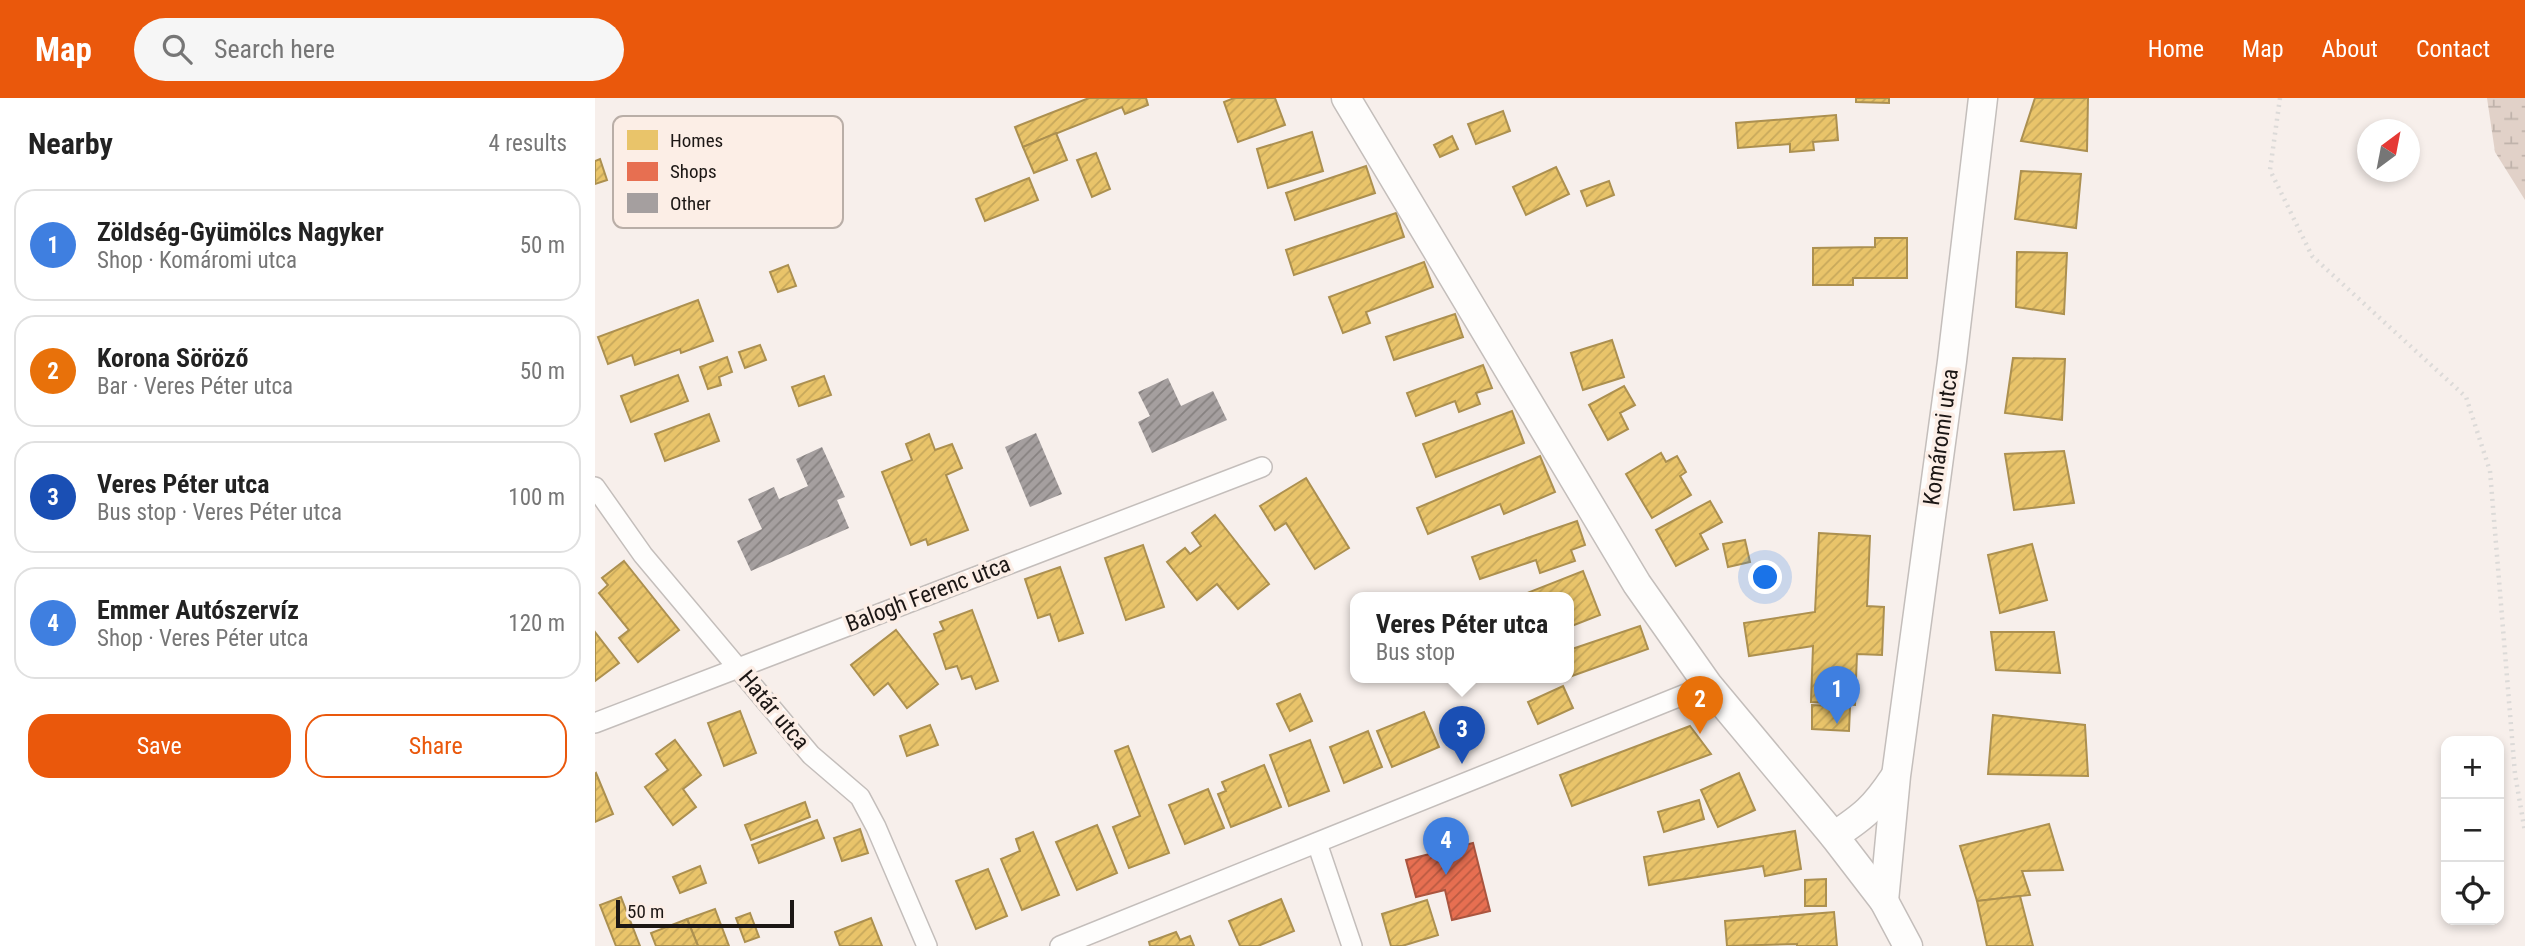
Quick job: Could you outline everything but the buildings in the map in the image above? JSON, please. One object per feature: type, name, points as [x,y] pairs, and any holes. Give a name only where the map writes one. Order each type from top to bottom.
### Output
[{"type":"main road","points":[[1346,98],[1637,584],[1708,685],[1834,836],[1884,901],[1907,946]]},
{"type":"main road","name":"Komáromi utca","points":[[1884,901],[1896,776],[1952,361],[1983,98]]},
{"type":"main road","name":"Komáromi utca","points":[[1834,836],[1875,805],[1896,776]]},
{"type":"street","name":"Balogh Ferenc utca","points":[[595,723],[1262,467]]},
{"type":"street","name":"Határ utca","points":[[595,487],[643,555],[811,755],[860,797],[876,827],[927,946]]},
{"type":"street","points":[[1060,946],[1708,685]]},
{"type":"street","points":[[1317,843],[1353,946]]},
{"type":"path","points":[[2280,98],[2270,170],[2312,256],[2466,397],[2490,471],[2515,774],[2525,832]]},
{"type":"green space","points":[[2487,98],[2525,98],[2525,200],[2495,152]]},
{"type":"place","name":"Zöldség-Gyümölcs Nagyker","points":[[1837,724]]},
{"type":"place","name":"Korona Söröző","points":[[1700,734]]},
{"type":"place","name":"Veres Péter utca","points":[[1462,764]]},
{"type":"place","name":"Emmer Autószervíz","points":[[1446,875]]}]
